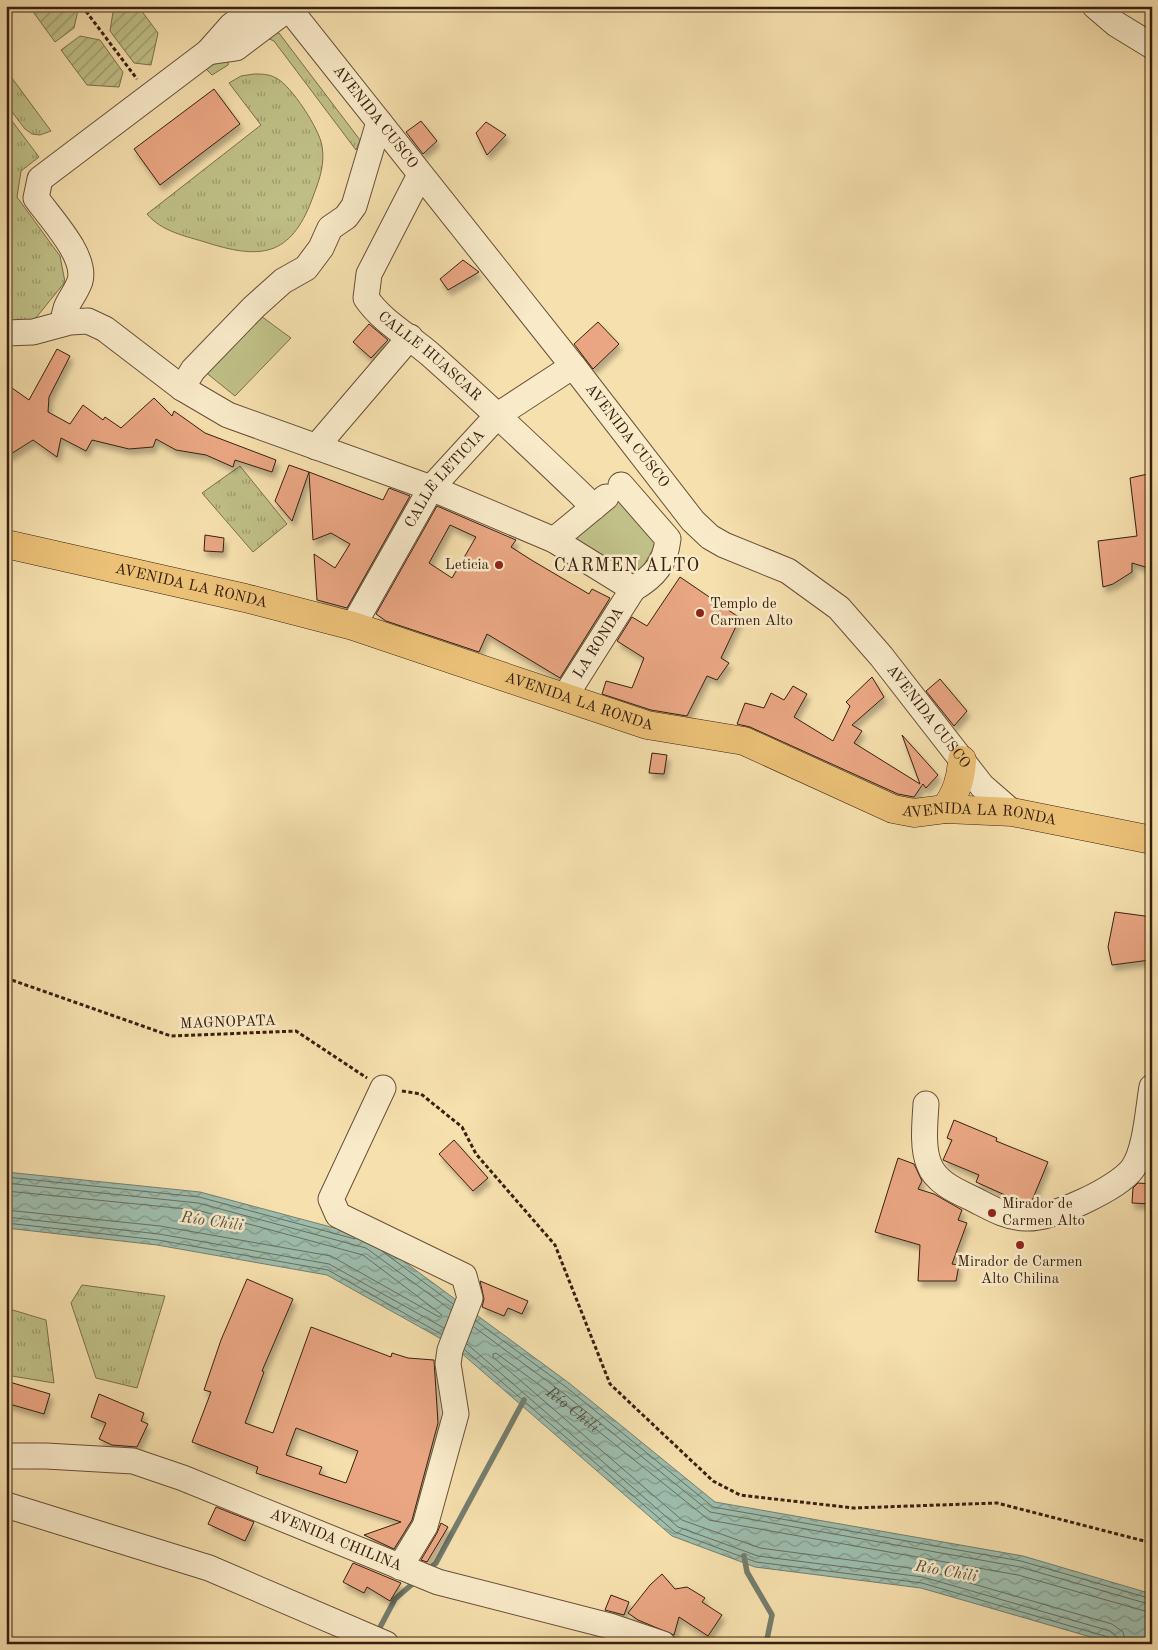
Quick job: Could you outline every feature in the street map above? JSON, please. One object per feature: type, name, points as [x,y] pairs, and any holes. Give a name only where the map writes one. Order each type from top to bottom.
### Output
[{"type":"main road","name":"AVENIDA LA RONDA","points":[[6,544],[245,598],[353,626],[647,725],[744,741],[893,809],[914,813],[945,809],[1012,812],[1152,840]]},
{"type":"main road","points":[[945,809],[955,795],[961,780],[962,760]]},
{"type":"street","points":[[64,323],[63,311],[80,280],[78,256],[36,198],[40,179],[208,52],[231,26],[257,6]]},
{"type":"street","points":[[1095,6],[1116,24],[1152,46]]},
{"type":"street","points":[[208,52],[236,48],[288,7]]},
{"type":"street","name":"AVENIDA CUSCO","points":[[288,7],[573,366],[693,521],[710,537],[724,545],[788,571],[839,608],[881,656],[982,786],[1012,812]]},
{"type":"street","points":[[182,388],[193,370],[254,307],[283,281],[306,268],[321,248],[330,228],[346,217],[354,206],[378,122]]},
{"type":"street","name":"CALLE HUASCAR","points":[[420,175],[369,274],[366,298],[372,306],[410,336],[498,415],[594,507]]},
{"type":"street","points":[[6,333],[33,332],[64,323],[88,321],[105,329],[182,388],[228,415],[431,488],[554,540],[633,589],[649,580],[666,556],[668,539],[693,521]]},
{"type":"street","points":[[316,447],[410,336]]},
{"type":"street","name":"CALLE LETICIA","points":[[353,626],[431,488],[498,415],[573,366]]},
{"type":"street","points":[[554,540],[647,464]]},
{"type":"street","points":[[621,485],[668,539]]},
{"type":"street","name":"LA RONDA","points":[[564,698],[633,589]]},
{"type":"street","points":[[926,1104],[924,1127],[928,1164],[937,1178],[955,1191],[999,1213],[1026,1219],[1074,1206],[1126,1176],[1139,1157],[1152,1087]]},
{"type":"street","points":[[383,1088],[331,1199],[338,1215],[464,1276],[470,1298],[450,1350],[448,1364],[456,1414],[425,1526],[407,1569]]},
{"type":"street","name":"AVENIDA CHILINA","points":[[6,1456],[46,1456],[133,1461],[183,1478],[438,1582],[610,1626],[663,1644]]},
{"type":"street","points":[[6,1505],[209,1568],[386,1644]]},
{"type":"path","points":[[82,6],[149,96]]},
{"type":"path","name":"MAGNOPATA","points":[[6,978],[171,1036],[296,1031],[383,1088]]},
{"type":"path","points":[[383,1088],[422,1094],[462,1127],[476,1154],[555,1245],[610,1384],[713,1481],[740,1495],[853,1508],[997,1503],[1152,1543]]},
{"type":"green space","points":[[31,6],[75,6],[78,10],[74,28],[55,42],[31,9]]},
{"type":"green space","points":[[121,6],[138,6],[158,33],[151,65],[134,63],[110,31],[113,12]]},
{"type":"green space","points":[[279,33],[360,140],[356,150],[274,41],[263,36]]},
{"type":"green space","points":[[80,36],[100,40],[123,72],[119,87],[87,85],[61,50]]},
{"type":"green space","points":[[229,58],[228,65],[212,75],[203,66]]},
{"type":"green space","points":[[6,70],[51,131],[40,135],[32,134],[25,129],[6,104]]},
{"type":"green space","points":[[263,74],[276,78],[289,89],[311,119],[322,146],[323,158],[320,176],[306,214],[297,230],[286,241],[274,248],[261,251],[246,251],[228,249],[191,238],[175,233],[160,225],[147,214],[261,125],[229,83],[241,76]]},
{"type":"green space","points":[[6,113],[39,157],[21,171],[17,197],[60,256],[65,282],[35,319],[23,322],[6,322]]},
{"type":"green space","points":[[261,316],[291,338],[235,396],[204,371]]},
{"type":"green space","points":[[240,466],[287,524],[253,552],[202,493]]},
{"type":"green space","points":[[618,492],[658,540],[635,581],[572,536]]},
{"type":"green space","points":[[82,1285],[165,1296],[137,1388],[96,1378],[71,1303]]},
{"type":"green space","points":[[6,1308],[46,1320],[54,1383],[6,1375]]},
{"type":"water","name":"Río Chili","points":[[6,1172],[200,1192],[372,1238],[569,1383],[715,1502],[1023,1556],[1152,1594],[1152,1644],[1115,1644],[921,1588],[755,1567],[672,1536],[452,1345],[327,1275],[157,1245],[6,1228]]},
{"type":"building","points":[[214,89],[240,124],[160,185],[134,149]]},
{"type":"building","points":[[421,121],[437,141],[423,154],[406,132]]},
{"type":"building","points":[[486,122],[506,135],[487,155],[476,133]]},
{"type":"building","points":[[463,260],[479,272],[448,290],[440,279]]},
{"type":"building","points":[[598,322],[619,344],[593,369],[574,344]]},
{"type":"building","points":[[369,324],[388,340],[371,358],[353,342]]},
{"type":"building","points":[[57,349],[70,356],[49,397],[48,412],[70,424],[83,405],[103,420],[105,417],[121,428],[154,398],[172,416],[174,411],[205,433],[276,460],[272,472],[235,460],[233,467],[206,455],[176,450],[156,439],[153,447],[129,449],[92,440],[86,451],[61,438],[57,457],[33,440],[6,457],[6,396],[12,388],[29,400]]},
{"type":"building","points":[[289,465],[309,472],[292,521],[275,501]]},
{"type":"building","points":[[309,472],[383,500],[389,488],[410,496],[347,608],[317,600],[314,554],[335,568],[350,544],[331,533],[313,540]]},
{"type":"building","points":[[1152,473],[1152,569],[1132,563],[1132,572],[1113,584],[1103,587],[1098,541],[1137,536],[1130,478]]},
{"type":"building","points":[[437,506],[516,540],[511,547],[533,561],[589,594],[592,589],[610,598],[560,678],[487,634],[479,652],[386,621],[376,614]],"holes":[[[450,525],[476,537],[452,578],[429,563]]]},
{"type":"building","points":[[205,535],[224,538],[223,552],[204,551]]},
{"type":"building","points":[[680,577],[740,618],[721,658],[729,663],[717,680],[707,676],[687,716],[651,710],[602,694],[606,681],[632,688],[644,658],[617,641],[632,617],[647,626]]},
{"type":"building","points":[[872,677],[884,697],[852,725],[862,731],[854,743],[920,784],[902,735],[938,775],[926,788],[923,784],[914,797],[898,794],[750,727],[737,724],[745,703],[764,708],[771,693],[784,700],[793,686],[807,694],[794,717],[833,741],[850,706],[846,702]]},
{"type":"building","points":[[940,679],[967,711],[954,726],[926,691]]},
{"type":"building","points":[[652,753],[667,755],[664,774],[649,773]]},
{"type":"building","points":[[1115,912],[1152,917],[1150,960],[1112,965],[1108,947]]},
{"type":"building","points":[[954,1120],[997,1138],[996,1141],[1048,1162],[1031,1203],[1025,1204],[976,1182],[979,1175],[943,1160],[952,1140],[947,1138]]},
{"type":"building","points":[[454,1140],[488,1178],[473,1191],[439,1154]]},
{"type":"building","points":[[898,1158],[914,1164],[922,1181],[918,1189],[934,1194],[962,1210],[958,1220],[967,1223],[952,1264],[959,1265],[956,1281],[918,1281],[920,1245],[875,1232]]},
{"type":"building","points":[[1138,1183],[1152,1184],[1152,1204],[1132,1203],[1133,1188]]},
{"type":"building","points":[[247,1279],[293,1299],[262,1371],[264,1372],[245,1423],[273,1433],[311,1327],[391,1357],[392,1353],[408,1358],[434,1360],[438,1423],[412,1520],[394,1549],[364,1535],[401,1522],[256,1473],[258,1467],[192,1442],[211,1392],[204,1390],[221,1340]],"holes":[[[296,1428],[358,1451],[346,1483],[319,1474],[322,1467],[286,1455]]]},
{"type":"building","points":[[480,1281],[528,1301],[522,1314],[508,1308],[504,1316],[482,1307],[484,1299]]},
{"type":"building","points":[[6,1381],[50,1394],[44,1414],[6,1403]]},
{"type":"building","points":[[99,1394],[144,1413],[141,1421],[148,1424],[137,1447],[112,1445],[99,1439],[106,1423],[91,1417]]},
{"type":"building","points":[[216,1507],[254,1522],[245,1541],[208,1524]]},
{"type":"building","points":[[441,1523],[448,1527],[427,1562],[421,1560],[437,1533]]},
{"type":"building","points":[[353,1563],[401,1583],[390,1601],[367,1587],[364,1593],[343,1582]]},
{"type":"building","points":[[662,1574],[675,1589],[687,1587],[705,1598],[702,1602],[722,1615],[708,1636],[679,1617],[674,1635],[638,1620],[628,1613],[650,1585]]},
{"type":"building","points":[[611,1595],[629,1602],[624,1615],[605,1610]]},
{"type":"waterway","points":[[428,1570],[436,1563],[524,1400]]},
{"type":"waterway","points":[[744,1556],[747,1572],[772,1615],[766,1644]]},
{"type":"waterway","points":[[377,1633],[395,1599],[417,1580]]},
{"type":"place","name":"Leticia","points":[[499,565]]},
{"type":"place","name":"Templo de Carmen Alto","points":[[700,613]]},
{"type":"place","name":"Mirador de Carmen Alto","points":[[992,1213]]},
{"type":"place","name":"Mirador de Carmen Alto Chilina","points":[[1020,1245]]},
{"type":"district","name":"CARMEN ALTO","points":[[627,566]]}]
